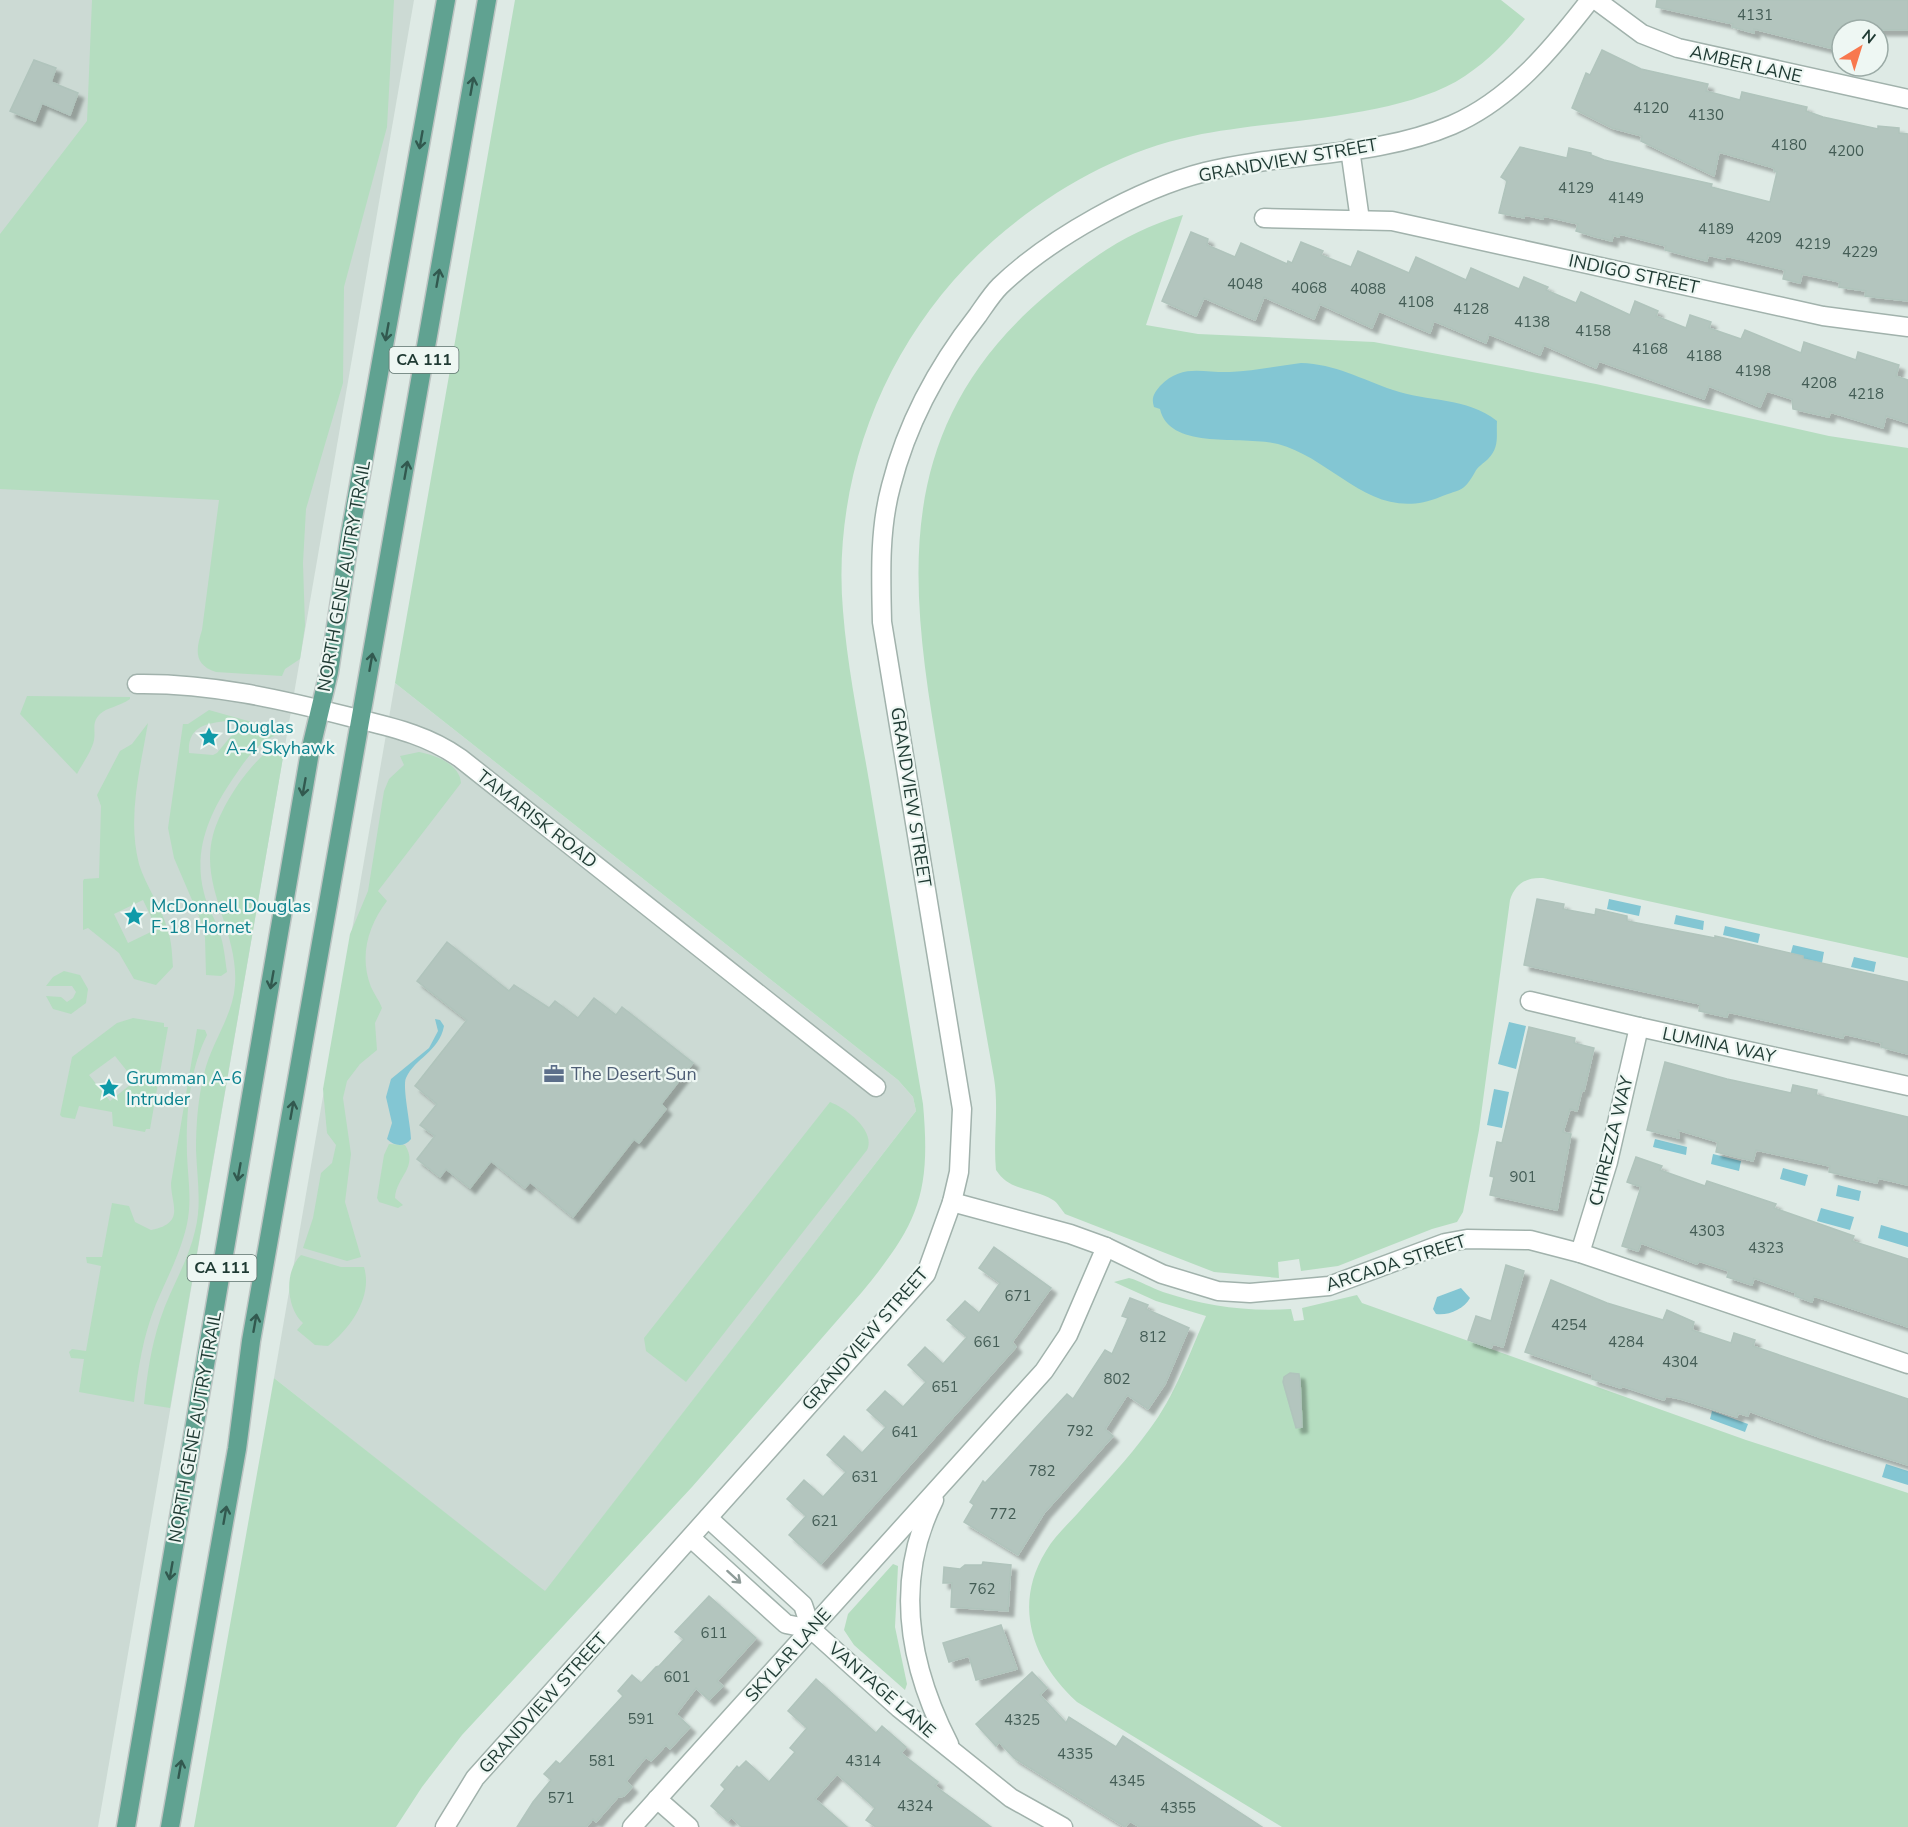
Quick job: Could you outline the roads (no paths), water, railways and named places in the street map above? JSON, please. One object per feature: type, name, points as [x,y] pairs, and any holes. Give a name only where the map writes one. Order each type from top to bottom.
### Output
[{"type":"main road","name":"NORTH GENE AUTRY TRAIL","points":[[126,1827],[310,752],[320,710],[446,0]]},
{"type":"main road","name":"CA 111","points":[[170,1827],[360,720],[487,0]]},
{"type":"street","name":"GRANDVIEW STREET","points":[[445,1827],[475,1778],[926,1274],[952,1202],[959,1172],[962,1109],[882,622],[881,558],[890,488],[914,417],[951,348],[1000,286],[1064,236],[1142,193],[1205,172],[1404,141],[1453,125],[1506,92],[1555,46],[1590,0]]},
{"type":"street","name":"AMBER LANE","points":[[1596,0],[1642,34],[1678,48],[1908,99]]},
{"type":"street","points":[[1350,149],[1360,220]]},
{"type":"street","name":"INDIGO STREET","points":[[1264,218],[1392,220],[1823,316],[1908,327]]},
{"type":"street","name":"TAMARISK ROAD","points":[[137,684],[175,684],[248,693],[418,734],[447,748],[876,1087]]},
{"type":"street","name":"LUMINA WAY","points":[[1530,1001],[1908,1086]]},
{"type":"street","name":"CHIREZZA WAY","points":[[1580,1253],[1608,1162],[1639,1027]]},
{"type":"street","name":"ARCADA STREET","points":[[952,1202],[1070,1234],[1106,1247],[1186,1283],[1218,1291],[1250,1293],[1329,1286],[1445,1244],[1467,1239],[1530,1240],[1580,1253],[1908,1364]]},
{"type":"street","name":"SKYLAR LANE","points":[[632,1827],[1057,1354],[1106,1247]]},
{"type":"street","name":"SKYLAR LANE","points":[[910,1630],[911,1592],[918,1545],[929,1511],[943,1483]]},
{"type":"street","name":"VANTAGE LANE","points":[[708,1518],[803,1605],[811,1629],[899,1708],[1011,1798],[1057,1826]]},
{"type":"street","name":"VANTAGE LANE","points":[[691,1538],[786,1624],[811,1629]]},
{"type":"street","name":"VANTAGE LANE","points":[[910,1630],[922,1680],[934,1715],[952,1751]]},
{"type":"street","points":[[657,1799],[689,1827]]},
{"type":"water","points":[[1301,363],[1337,369],[1406,394],[1460,404],[1485,413],[1497,421],[1497,441],[1492,455],[1477,468],[1468,484],[1461,489],[1416,503],[1394,503],[1355,487],[1299,452],[1278,444],[1210,439],[1177,431],[1166,422],[1160,409],[1154,407],[1156,391],[1176,374],[1193,371],[1257,370]]},
{"type":"water","points":[[1609,899],[1641,906],[1639,916],[1607,909]]},
{"type":"water","points":[[1676,915],[1704,921],[1703,930],[1674,924]]},
{"type":"water","points":[[1725,926],[1760,934],[1758,943],[1723,935]]},
{"type":"water","points":[[1793,945],[1824,952],[1822,963],[1790,956]]},
{"type":"water","points":[[1854,957],[1876,962],[1874,972],[1851,967]]},
{"type":"water","points":[[435,1019],[440,1020],[444,1026],[441,1035],[432,1049],[410,1071],[405,1082],[411,1139],[402,1145],[396,1144],[387,1139],[392,1123],[386,1097],[391,1079],[429,1048],[438,1031]]},
{"type":"water","points":[[1509,1022],[1526,1026],[1516,1069],[1498,1064]]},
{"type":"water","points":[[1494,1089],[1509,1092],[1502,1128],[1487,1125]]},
{"type":"water","points":[[1655,1139],[1687,1147],[1686,1155],[1653,1147]]},
{"type":"water","points":[[1713,1154],[1741,1161],[1739,1171],[1711,1164]]},
{"type":"water","points":[[1783,1168],[1808,1175],[1805,1186],[1780,1179]]},
{"type":"water","points":[[1838,1185],[1861,1191],[1859,1201],[1836,1196]]},
{"type":"water","points":[[1821,1208],[1854,1217],[1850,1230],[1817,1221]]},
{"type":"water","points":[[1881,1225],[1908,1233],[1908,1247],[1878,1238]]},
{"type":"water","points":[[1461,1288],[1470,1298],[1467,1302],[1455,1311],[1436,1314],[1433,1309],[1437,1297]]},
{"type":"water","points":[[1712,1411],[1748,1424],[1745,1432],[1710,1419]]},
{"type":"water","points":[[1886,1464],[1908,1471],[1908,1485],[1882,1477]]},
{"type":"place","name":"Douglas A-4 Skyhawk","points":[[209,737]]},
{"type":"place","name":"McDonnell Douglas F-18 Hornet","points":[[134,916]]},
{"type":"place","name":"The Desert Sun","points":[[554,1074]]},
{"type":"place","name":"Grumman A-6 Intruder","points":[[109,1088]]}]
